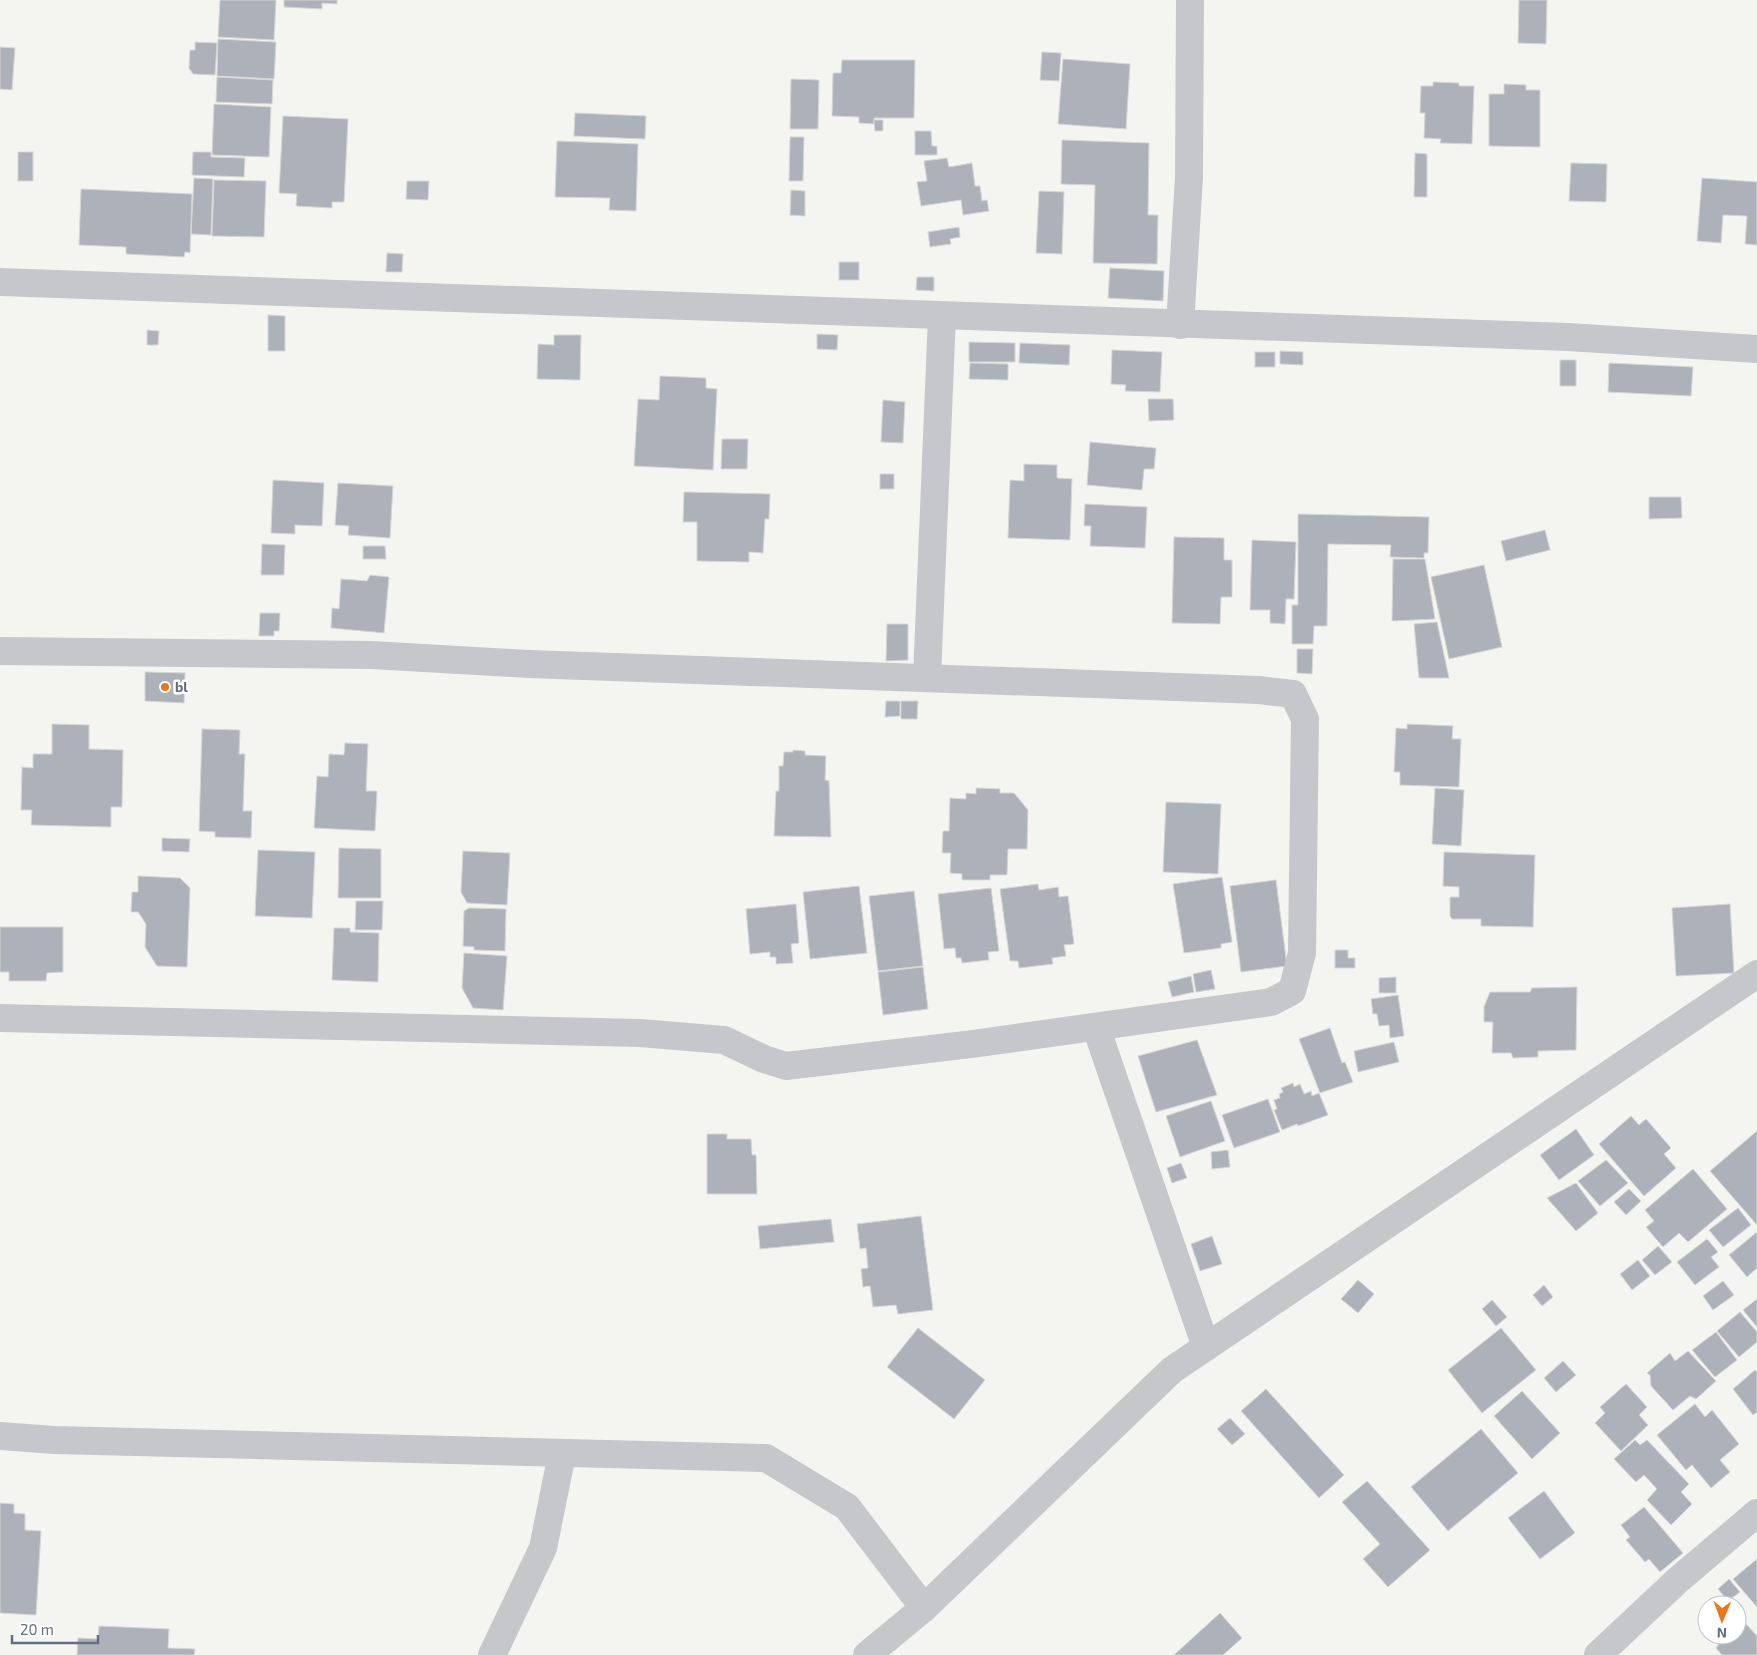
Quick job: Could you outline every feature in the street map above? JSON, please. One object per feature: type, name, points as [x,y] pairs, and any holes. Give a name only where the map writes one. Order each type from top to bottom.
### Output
[{"type":"street","points":[[1180,325],[1189,177],[1190,0]]},
{"type":"street","points":[[0,282],[1180,325],[1568,337],[1757,349]]},
{"type":"street","points":[[927,678],[942,316]]},
{"type":"street","points":[[0,651],[372,655],[529,664],[1258,690],[1293,694],[1305,719],[1302,953],[1292,991],[1271,1002],[1096,1027],[786,1066],[764,1059],[724,1040],[640,1032],[0,1018]]},
{"type":"street","points":[[867,1655],[924,1608],[1172,1370],[1757,974]]},
{"type":"street","points":[[1096,1027],[1206,1347]]},
{"type":"street","points":[[0,1436],[54,1440],[766,1458],[847,1507],[924,1608]]},
{"type":"street","points":[[492,1655],[543,1548],[562,1454]]},
{"type":"street","points":[[1598,1655],[1678,1580],[1757,1513]]},
{"type":"building","points":[[220,0],[276,0],[274,40],[218,37]]},
{"type":"building","points":[[284,0],[337,0],[337,4],[322,3],[322,9],[284,7]]},
{"type":"building","points":[[1519,0],[1547,0],[1546,44],[1518,43]]},
{"type":"building","points":[[218,39],[276,42],[274,79],[217,76]]},
{"type":"building","points":[[195,42],[217,43],[215,75],[193,74],[189,68],[190,50],[195,50]]},
{"type":"building","points":[[0,47],[15,48],[12,90],[0,89]]},
{"type":"building","points":[[1042,52],[1061,53],[1059,81],[1040,80]]},
{"type":"building","points":[[1063,59],[1130,64],[1126,129],[1058,124]]},
{"type":"building","points":[[842,60],[915,60],[914,118],[874,118],[874,124],[859,123],[859,117],[832,116],[833,73],[841,73]]},
{"type":"building","points":[[217,77],[273,80],[272,104],[216,102]]},
{"type":"building","points":[[791,79],[819,80],[818,129],[790,129]]},
{"type":"building","points":[[1433,82],[1459,83],[1459,86],[1474,86],[1472,144],[1440,143],[1441,139],[1424,138],[1425,113],[1420,113],[1421,86],[1433,86]]},
{"type":"building","points":[[1504,84],[1526,85],[1526,90],[1540,90],[1540,147],[1489,146],[1489,94],[1504,94]]},
{"type":"building","points":[[214,104],[271,107],[269,157],[212,155]]},
{"type":"building","points":[[575,113],[646,116],[645,139],[574,136]]},
{"type":"building","points":[[283,116],[348,119],[344,202],[332,202],[332,208],[296,206],[297,194],[279,193]]},
{"type":"building","points":[[874,120],[883,120],[883,131],[875,131]]},
{"type":"building","points":[[915,131],[931,131],[932,146],[937,146],[937,155],[915,155]]},
{"type":"building","points":[[790,137],[804,137],[803,181],[789,181]]},
{"type":"building","points":[[1062,140],[1149,143],[1148,215],[1158,215],[1157,264],[1093,263],[1095,185],[1061,184]]},
{"type":"building","points":[[557,141],[638,144],[636,211],[609,210],[610,198],[555,197]]},
{"type":"building","points":[[18,152],[33,152],[33,181],[18,181]]},
{"type":"building","points":[[193,152],[211,152],[211,157],[245,158],[244,177],[192,175]]},
{"type":"building","points":[[1415,153],[1427,154],[1427,197],[1414,197]]},
{"type":"building","points":[[947,158],[949,167],[972,163],[975,186],[980,186],[982,201],[987,200],[989,211],[963,215],[961,200],[921,206],[917,182],[927,181],[924,161]]},
{"type":"building","points":[[1571,163],[1607,164],[1606,202],[1569,201]]},
{"type":"building","points":[[194,178],[213,179],[211,235],[191,234]]},
{"type":"building","points":[[1702,178],[1757,182],[1757,245],[1745,244],[1747,216],[1723,215],[1721,243],[1697,241]]},
{"type":"building","points":[[214,180],[266,181],[264,237],[212,236]]},
{"type":"building","points":[[407,181],[429,181],[428,200],[406,199]]},
{"type":"building","points":[[81,189],[192,194],[190,253],[185,252],[184,257],[126,254],[126,247],[79,245]]},
{"type":"building","points":[[791,190],[805,191],[805,216],[790,215]]},
{"type":"building","points":[[1039,191],[1064,192],[1062,254],[1036,253]]},
{"type":"building","points":[[959,227],[960,237],[950,239],[951,244],[930,247],[928,232]]},
{"type":"building","points":[[387,253],[403,254],[402,272],[386,272]]},
{"type":"building","points":[[839,262],[859,262],[859,280],[839,280]]},
{"type":"building","points":[[1110,268],[1164,271],[1163,301],[1108,298]]},
{"type":"building","points":[[917,277],[934,277],[934,291],[916,290]]},
{"type":"building","points":[[268,315],[285,316],[285,351],[268,351]]},
{"type":"building","points":[[147,330],[159,331],[158,345],[147,345]]},
{"type":"building","points":[[817,334],[838,335],[837,350],[817,349]]},
{"type":"building","points":[[554,335],[581,335],[580,380],[537,379],[538,344],[554,345]]},
{"type":"building","points":[[969,342],[1015,343],[1015,362],[969,362]]},
{"type":"building","points":[[1020,343],[1070,345],[1069,365],[1019,363]]},
{"type":"building","points":[[1112,350],[1162,352],[1160,392],[1125,391],[1126,385],[1111,384]]},
{"type":"building","points":[[1280,351],[1303,352],[1303,365],[1280,364]]},
{"type":"building","points":[[1255,352],[1275,352],[1275,367],[1255,367]]},
{"type":"building","points":[[1560,360],[1576,360],[1576,386],[1560,386]]},
{"type":"building","points":[[970,363],[1008,364],[1008,380],[969,379]]},
{"type":"building","points":[[1609,363],[1693,367],[1691,396],[1608,392]]},
{"type":"building","points":[[660,376],[706,378],[706,388],[717,389],[713,470],[634,466],[638,399],[659,400]]},
{"type":"building","points":[[1148,399],[1173,399],[1174,420],[1149,421]]},
{"type":"building","points":[[883,400],[905,402],[903,443],[881,442]]},
{"type":"building","points":[[722,439],[748,439],[747,469],[721,469]]},
{"type":"building","points":[[1090,442],[1156,448],[1154,469],[1144,469],[1142,490],[1087,485]]},
{"type":"building","points":[[1024,464],[1057,465],[1057,478],[1072,479],[1070,540],[1008,538],[1010,480],[1024,481]]},
{"type":"building","points":[[880,474],[894,474],[894,489],[880,489]]},
{"type":"building","points":[[273,480],[324,483],[322,526],[295,525],[295,534],[271,533]]},
{"type":"building","points":[[338,483],[393,486],[390,538],[348,535],[349,526],[335,525]]},
{"type":"building","points":[[684,492],[770,494],[769,519],[765,519],[763,553],[749,552],[749,562],[697,561],[697,522],[683,522]]},
{"type":"building","points":[[1649,497],[1681,497],[1682,518],[1649,519]]},
{"type":"building","points":[[1085,504],[1147,507],[1145,548],[1090,546],[1091,526],[1084,526]]},
{"type":"building","points":[[1298,514],[1429,517],[1428,553],[1424,553],[1424,558],[1390,557],[1391,545],[1328,544],[1327,626],[1314,626],[1313,644],[1292,644],[1292,605],[1298,605]]},
{"type":"building","points":[[1545,530],[1550,550],[1506,561],[1501,541]]},
{"type":"building","points":[[1174,537],[1224,538],[1224,560],[1232,560],[1232,597],[1221,597],[1220,624],[1172,623]]},
{"type":"building","points":[[1252,540],[1296,542],[1294,599],[1286,599],[1285,624],[1270,623],[1270,610],[1250,610]]},
{"type":"building","points":[[262,544],[285,545],[284,575],[261,575]]},
{"type":"building","points":[[363,546],[385,546],[386,559],[363,559]]},
{"type":"building","points":[[1393,559],[1425,559],[1435,619],[1392,621]]},
{"type":"building","points":[[1484,565],[1502,647],[1449,659],[1431,577]]},
{"type":"building","points":[[370,575],[389,577],[384,633],[331,628],[332,608],[339,609],[341,579],[367,581]]},
{"type":"building","points":[[260,613],[280,613],[279,631],[274,631],[274,636],[259,636]]},
{"type":"building","points":[[1437,622],[1449,678],[1419,678],[1414,624]]},
{"type":"building","points":[[887,624],[908,624],[908,660],[886,661]]},
{"type":"building","points":[[1297,649],[1313,649],[1312,674],[1297,673]]},
{"type":"building","name":"bl","points":[[145,672],[185,673],[184,703],[145,701]]},
{"type":"building","points":[[886,701],[900,701],[900,716],[885,717]]},
{"type":"building","points":[[901,701],[918,701],[917,719],[901,719]]},
{"type":"building","points":[[52,724],[89,725],[89,749],[123,750],[122,807],[111,807],[111,827],[31,825],[32,810],[21,810],[22,767],[33,768],[33,754],[52,754]]},
{"type":"building","points":[[1407,724],[1453,726],[1452,739],[1461,739],[1459,787],[1400,785],[1400,772],[1394,772],[1396,728],[1407,729]]},
{"type":"building","points":[[202,729],[240,730],[239,754],[245,754],[243,811],[252,811],[251,838],[215,837],[215,832],[199,831]]},
{"type":"building","points":[[345,743],[368,744],[366,791],[377,791],[375,831],[314,828],[317,776],[328,777],[329,754],[344,755]]},
{"type":"building","points":[[793,750],[805,751],[805,755],[826,756],[825,780],[829,781],[831,837],[774,836],[776,791],[779,791],[779,766],[783,766],[784,752],[793,752]]},
{"type":"building","points":[[976,788],[1000,789],[1000,793],[1014,793],[1028,810],[1027,849],[1008,849],[1007,875],[990,875],[990,880],[962,880],[962,874],[950,873],[951,853],[942,853],[943,831],[949,831],[950,798],[966,799],[966,793],[976,794]]},
{"type":"building","points":[[1435,788],[1464,790],[1461,846],[1432,844]]},
{"type":"building","points":[[1166,802],[1221,804],[1218,874],[1163,872]]},
{"type":"building","points":[[162,838],[190,839],[189,852],[162,851]]},
{"type":"building","points":[[339,848],[381,849],[381,898],[338,898]]},
{"type":"building","points":[[258,850],[315,852],[312,918],[255,916]]},
{"type":"building","points":[[463,851],[510,853],[507,905],[467,903],[461,892]]},
{"type":"building","points":[[1444,852],[1535,855],[1533,927],[1481,926],[1481,919],[1452,919],[1450,916],[1450,897],[1459,897],[1459,887],[1443,886]]},
{"type":"building","points":[[138,876],[180,878],[190,888],[187,967],[157,966],[145,947],[146,924],[138,912],[131,912],[132,892],[138,892]]},
{"type":"building","points":[[1222,877],[1232,942],[1221,944],[1221,948],[1184,953],[1173,884]]},
{"type":"building","points":[[1276,880],[1287,966],[1241,972],[1230,886]]},
{"type":"building","points":[[1038,884],[1039,890],[1058,887],[1059,897],[1068,896],[1074,944],[1064,945],[1066,956],[1052,958],[1053,964],[1019,968],[1018,961],[1010,961],[1000,889]]},
{"type":"building","points":[[859,886],[867,953],[810,959],[803,892]]},
{"type":"building","points":[[991,888],[999,951],[988,952],[989,960],[962,963],[961,958],[956,958],[955,948],[944,949],[938,894]]},
{"type":"building","points":[[914,891],[923,966],[878,971],[869,896]]},
{"type":"building","points":[[356,901],[383,901],[382,930],[355,930]]},
{"type":"building","points":[[796,904],[799,943],[791,944],[793,963],[776,964],[776,957],[770,957],[770,952],[750,954],[746,909]]},
{"type":"building","points":[[1730,904],[1734,973],[1676,976],[1672,908]]},
{"type":"building","points":[[469,908],[506,909],[505,951],[474,950],[474,947],[463,946],[464,911]]},
{"type":"building","points":[[0,927],[63,927],[63,972],[47,973],[46,981],[9,981],[9,972],[0,972]]},
{"type":"building","points":[[334,928],[350,928],[350,932],[379,933],[378,982],[332,980]]},
{"type":"building","points":[[1335,950],[1348,950],[1348,958],[1355,958],[1355,968],[1335,968]]},
{"type":"building","points":[[464,953],[507,956],[503,1010],[473,1008],[462,988]]},
{"type":"building","points":[[923,967],[928,1009],[883,1015],[878,972]]},
{"type":"building","points":[[1211,970],[1215,989],[1196,992],[1193,974]]},
{"type":"building","points":[[1191,976],[1194,992],[1172,997],[1168,982]]},
{"type":"building","points":[[1396,977],[1396,993],[1379,993],[1379,978]]},
{"type":"building","points":[[1577,987],[1576,1050],[1538,1051],[1538,1057],[1513,1058],[1511,1053],[1492,1053],[1493,1022],[1484,1022],[1484,1007],[1490,992],[1530,992],[1532,988]]},
{"type":"building","points":[[1398,995],[1404,1036],[1390,1038],[1389,1025],[1379,1026],[1377,1014],[1373,1014],[1371,999]]},
{"type":"building","points":[[1330,1028],[1342,1063],[1345,1062],[1353,1082],[1320,1093],[1299,1039]]},
{"type":"building","points":[[1197,1040],[1217,1095],[1156,1112],[1138,1056]]},
{"type":"building","points":[[1394,1042],[1399,1062],[1358,1072],[1354,1051]]},
{"type":"building","points":[[1293,1083],[1294,1087],[1300,1084],[1304,1094],[1311,1091],[1312,1096],[1319,1093],[1328,1115],[1282,1130],[1274,1110],[1277,1109],[1274,1100],[1280,1098],[1279,1094],[1283,1092],[1281,1088]]},
{"type":"building","points":[[1268,1099],[1280,1132],[1234,1148],[1222,1115]]},
{"type":"building","points":[[1211,1101],[1225,1141],[1180,1157],[1166,1116]]},
{"type":"building","points":[[1631,1116],[1639,1125],[1646,1119],[1671,1148],[1664,1154],[1676,1168],[1644,1196],[1599,1144]]},
{"type":"building","points":[[1576,1129],[1594,1155],[1559,1180],[1540,1155]]},
{"type":"building","points":[[1757,1131],[1757,1225],[1710,1171]]},
{"type":"building","points":[[707,1134],[727,1134],[727,1139],[751,1139],[752,1155],[756,1155],[757,1194],[707,1194]]},
{"type":"building","points":[[1228,1150],[1230,1167],[1212,1169],[1211,1152]]},
{"type":"building","points":[[1606,1160],[1628,1183],[1600,1206],[1578,1181]]},
{"type":"building","points":[[1181,1163],[1187,1178],[1172,1183],[1167,1168]]},
{"type":"building","points":[[1693,1169],[1727,1209],[1688,1242],[1679,1233],[1663,1247],[1646,1227],[1654,1221],[1645,1210]]},
{"type":"building","points":[[1576,1183],[1598,1213],[1576,1231],[1547,1198]]},
{"type":"building","points":[[1629,1189],[1641,1201],[1626,1215],[1614,1202]]},
{"type":"building","points":[[1738,1208],[1751,1225],[1723,1247],[1709,1230]]},
{"type":"building","points":[[921,1216],[933,1310],[898,1314],[896,1305],[873,1307],[870,1286],[863,1287],[861,1269],[868,1268],[866,1248],[860,1249],[857,1224]]},
{"type":"building","points":[[831,1219],[834,1242],[760,1249],[758,1226]]},
{"type":"building","points":[[1757,1232],[1757,1268],[1747,1277],[1729,1255]]},
{"type":"building","points":[[1212,1236],[1222,1264],[1200,1271],[1191,1244]]},
{"type":"building","points":[[1707,1239],[1718,1252],[1711,1257],[1719,1267],[1695,1285],[1677,1262]]},
{"type":"building","points":[[1658,1246],[1672,1262],[1655,1275],[1642,1260]]},
{"type":"building","points":[[1638,1260],[1650,1276],[1632,1290],[1620,1274]]},
{"type":"building","points":[[1358,1280],[1374,1294],[1358,1313],[1341,1299]]},
{"type":"building","points":[[1723,1281],[1734,1295],[1713,1310],[1703,1296]]},
{"type":"building","points":[[1544,1285],[1553,1297],[1542,1306],[1533,1295]]},
{"type":"building","points":[[1757,1299],[1757,1327],[1743,1310]]},
{"type":"building","points":[[1492,1300],[1507,1317],[1496,1326],[1482,1309]]},
{"type":"building","points":[[1740,1312],[1757,1332],[1757,1342],[1739,1357],[1717,1331]]},
{"type":"building","points":[[918,1328],[985,1380],[954,1419],[887,1367]]},
{"type":"building","points":[[1501,1328],[1536,1370],[1482,1413],[1448,1370]]},
{"type":"building","points":[[1716,1332],[1737,1360],[1715,1377],[1692,1350]]},
{"type":"building","points":[[1688,1351],[1716,1381],[1696,1399],[1690,1396],[1673,1410],[1651,1386],[1650,1375],[1647,1373],[1670,1353],[1675,1361]]},
{"type":"building","points":[[1563,1361],[1576,1375],[1556,1392],[1544,1378]]},
{"type":"building","points":[[1755,1370],[1757,1372],[1757,1412],[1753,1415],[1733,1389]]},
{"type":"building","points":[[1626,1384],[1647,1407],[1639,1415],[1648,1425],[1621,1451],[1595,1423],[1605,1413],[1600,1407]]},
{"type":"building","points":[[1266,1389],[1344,1475],[1319,1498],[1241,1411]]},
{"type":"building","points":[[1522,1391],[1560,1433],[1532,1459],[1494,1416]]},
{"type":"building","points":[[1695,1404],[1705,1417],[1712,1410],[1739,1444],[1720,1460],[1730,1472],[1711,1488],[1692,1465],[1686,1470],[1657,1435]]},
{"type":"building","points":[[1230,1418],[1245,1434],[1232,1445],[1217,1429]]},
{"type":"building","points":[[1481,1429],[1518,1473],[1448,1531],[1411,1487]]},
{"type":"building","points":[[1635,1440],[1640,1445],[1647,1440],[1689,1484],[1681,1492],[1692,1504],[1671,1525],[1647,1500],[1657,1489],[1644,1475],[1636,1482],[1614,1459]]},
{"type":"building","points":[[1367,1481],[1430,1550],[1388,1587],[1363,1559],[1380,1544],[1342,1502]]},
{"type":"building","points":[[1544,1491],[1575,1533],[1540,1559],[1508,1518]]},
{"type":"building","points":[[0,1503],[14,1504],[14,1513],[25,1514],[25,1530],[41,1531],[36,1615],[0,1613]]},
{"type":"building","points":[[1644,1507],[1683,1553],[1660,1572],[1649,1559],[1645,1562],[1626,1540],[1630,1537],[1621,1525]]},
{"type":"building","points":[[1757,1559],[1757,1607],[1747,1595],[1733,1579]]},
{"type":"building","points":[[1729,1579],[1740,1592],[1736,1595],[1723,1595],[1718,1589]]},
{"type":"building","points":[[1220,1613],[1242,1638],[1223,1655],[1174,1655]]},
{"type":"building","points":[[1747,1625],[1757,1636],[1757,1655],[1722,1655],[1716,1648],[1718,1645],[1747,1645]]},
{"type":"building","points":[[99,1626],[169,1629],[168,1648],[195,1649],[194,1655],[77,1655],[78,1638],[98,1639]]},
{"type":"place","name":"bl","points":[[165,687]]}]
